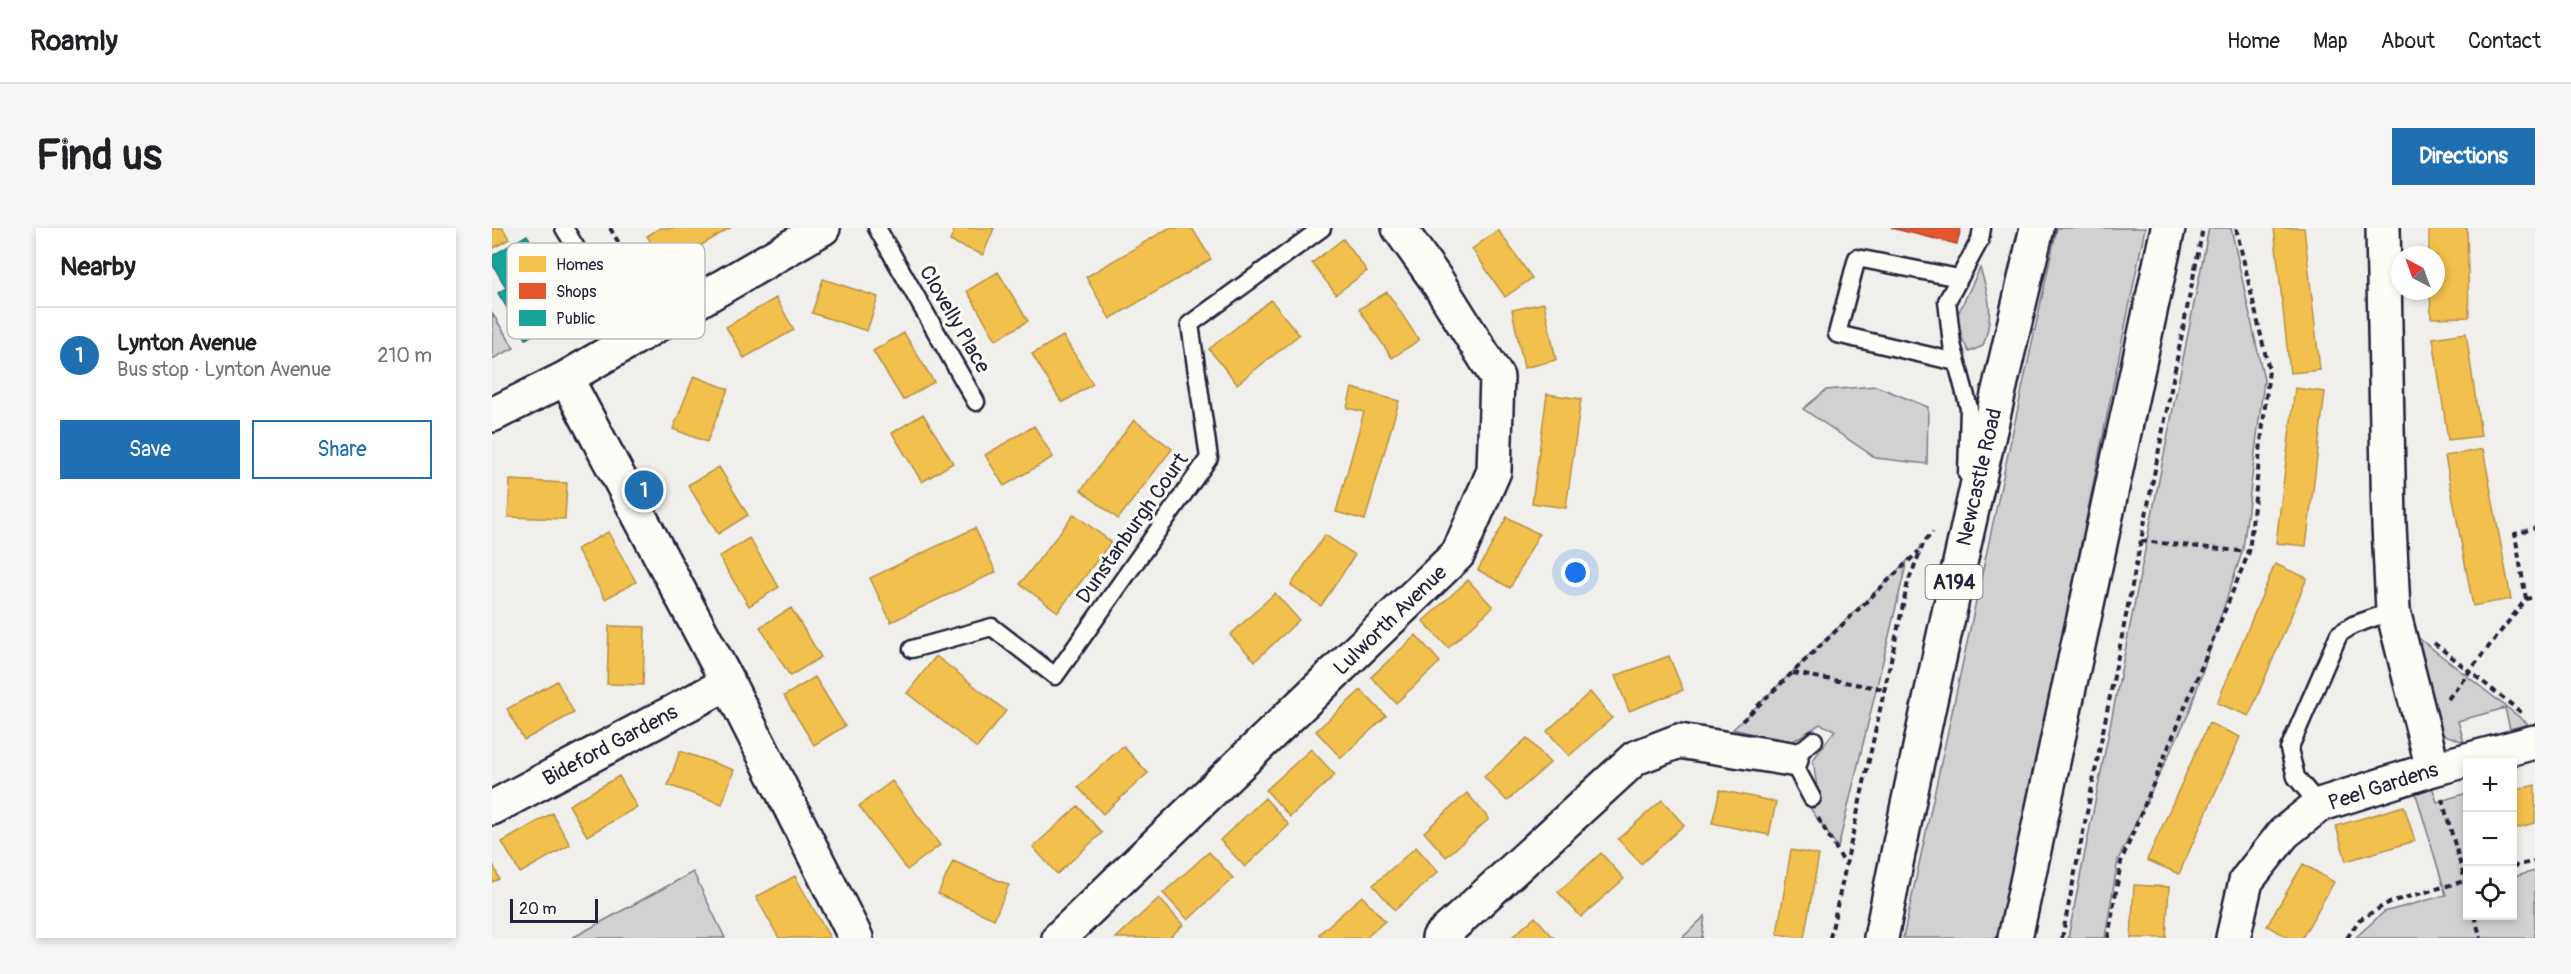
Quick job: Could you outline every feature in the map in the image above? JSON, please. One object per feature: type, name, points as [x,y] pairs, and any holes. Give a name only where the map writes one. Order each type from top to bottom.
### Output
[{"type":"street","points":[[705,296],[823,228]]},
{"type":"street","name":"Lulworth Avenue","points":[[1059,938],[1458,554],[1494,471],[1497,377],[1437,281],[1399,228]]},
{"type":"street","name":"Newcastle Road","points":[[1881,938],[1918,748],[1952,528],[2037,228]]},
{"type":"street","points":[[2015,938],[2168,228]]},
{"type":"street","points":[[2383,228],[2393,611],[2433,769]]},
{"type":"street","points":[[492,415],[566,378],[631,339]]},
{"type":"street","points":[[566,378],[728,683],[856,938]]},
{"type":"street","name":"Bideford Gardens","points":[[492,808],[728,683]]},
{"type":"street","name":"Peel Gardens","points":[[2233,938],[2246,881],[2284,833],[2319,806],[2433,769],[2530,729]]},
{"type":"street","points":[[1439,938],[1635,758],[1679,741],[1716,746],[1802,749]]},
{"type":"lane","points":[[564,228],[573,243]]},
{"type":"lane","name":"Clovelly Place","points":[[877,228],[976,402]]},
{"type":"lane","name":"Dunstanburgh Court","points":[[912,649],[992,627],[1055,676],[1209,458],[1190,324],[1322,228]]},
{"type":"lane","points":[[1952,528],[1969,408],[1956,362],[1947,302],[1980,240],[1982,228]]},
{"type":"lane","points":[[1956,362],[1837,334],[1857,258],[1959,278]]},
{"type":"lane","points":[[2319,806],[2296,777],[2289,749],[2339,634],[2353,625],[2393,611]]},
{"type":"lane","points":[[1802,749],[1812,798]]},
{"type":"path","points":[[610,228],[619,243]]},
{"type":"path","points":[[2062,938],[2203,228]]},
{"type":"path","points":[[2108,938],[2121,861],[2249,552],[2269,370],[2236,228]]},
{"type":"path","points":[[1830,938],[1908,582],[1924,542],[1952,528]]},
{"type":"path","points":[[2526,599],[2515,534],[2535,528]]},
{"type":"path","points":[[2141,540],[2249,552]]},
{"type":"path","points":[[1716,746],[1921,549]]},
{"type":"path","points":[[2423,730],[2526,599],[2535,597]]},
{"type":"path","points":[[2393,611],[2470,672],[2530,729]]},
{"type":"path","points":[[1792,672],[1884,689]]},
{"type":"path","points":[[2433,769],[2463,871]]},
{"type":"path","points":[[1812,798],[1808,802],[1845,864]]},
{"type":"path","points":[[2516,866],[2535,861]]},
{"type":"path","points":[[2347,938],[2359,920],[2390,902],[2463,882]]},
{"type":"path","points":[[2476,920],[2481,938]]},
{"type":"shaded area","points":[[2057,228],[2145,228],[2001,938],[1903,938]]},
{"type":"shaded area","points":[[2209,228],[2231,228],[2264,380],[2243,549],[2189,713],[2118,860],[2105,938],[2068,938]]},
{"type":"shaded area","points":[[1980,268],[1988,298],[1989,325],[1983,346],[1969,352],[1961,336],[1957,316]]},
{"type":"shaded area","points":[[492,313],[514,348],[492,359]]},
{"type":"shaded area","points":[[1876,386],[1928,407],[1927,464],[1876,458],[1803,409],[1826,390]]},
{"type":"shaded area","points":[[1907,561],[1838,848],[1808,805],[1819,801],[1813,760],[1835,730],[1820,724],[1790,743],[1733,729]]},
{"type":"shaded area","points":[[2411,632],[2528,724],[2510,729],[2505,708],[2458,721],[2464,742],[2442,734]]},
{"type":"shaded area","points":[[2430,780],[2437,802],[2463,794],[2463,920],[2517,920],[2517,876],[2535,871],[2535,938],[2355,938],[2384,912],[2446,895],[2413,784]]},
{"type":"shaded area","points":[[693,872],[725,938],[572,938]]},
{"type":"shaded area","points":[[1705,916],[1702,938],[1682,938]]},
{"type":"building: Homes","points":[[492,228],[503,228],[509,239],[492,249]]},
{"type":"building: Homes","points":[[660,228],[730,228],[705,243],[651,243],[647,236]]},
{"type":"building: Homes","points":[[955,228],[994,228],[983,255],[950,241]]},
{"type":"building: Homes","points":[[1169,228],[1192,228],[1211,259],[1110,319],[1086,277]]},
{"type":"building: Homes","points":[[2274,228],[2304,228],[2320,370],[2290,373]]},
{"type":"building: Homes","points":[[2429,228],[2467,228],[2469,317],[2431,318],[2430,300],[2445,300],[2445,246],[2429,246]]},
{"type":"building: Homes","points":[[1498,230],[1532,278],[1505,297],[1472,249]]},
{"type":"building: Homes","points":[[1343,239],[1367,271],[1336,294],[1312,263]]},
{"type":"building: Homes","points":[[998,272],[1028,321],[996,340],[967,291]]},
{"type":"building: Homes","points":[[823,279],[878,297],[867,331],[812,313]]},
{"type":"building: Homes","points":[[1387,292],[1419,340],[1392,358],[1359,309]]},
{"type":"building: Homes","points":[[776,298],[794,330],[744,358],[726,327]]},
{"type":"building: Homes","points":[[1271,300],[1299,335],[1237,384],[1209,349]]},
{"type":"building: Homes","points":[[1544,303],[1556,360],[1524,368],[1512,310]]},
{"type":"building: Homes","points":[[904,333],[934,382],[903,400],[873,351]]},
{"type":"building: Homes","points":[[2466,333],[2481,436],[2448,440],[2433,338]]},
{"type":"building: Homes","points":[[1063,336],[1093,384],[1062,403],[1032,354]]},
{"type":"building: Homes","points":[[694,376],[728,389],[707,442],[673,429]]},
{"type":"building: Homes","points":[[1352,388],[1399,401],[1365,520],[1336,512],[1364,412],[1347,408]]},
{"type":"building: Homes","points":[[2295,388],[2325,392],[2306,546],[2276,543]]},
{"type":"building: Homes","points":[[1547,394],[1581,399],[1566,508],[1532,503]]},
{"type":"building: Homes","points":[[923,414],[953,463],[922,482],[892,433]]},
{"type":"building: Homes","points":[[1134,420],[1172,449],[1118,519],[1081,490]]},
{"type":"building: Homes","points":[[1034,426],[1053,457],[1004,486],[985,455]]},
{"type":"building: Homes","points":[[2483,449],[2511,599],[2473,606],[2445,456]]},
{"type":"building: Homes","points":[[719,467],[748,515],[718,534],[688,485]]},
{"type":"building: Homes","points":[[510,480],[567,483],[565,519],[508,517]]},
{"type":"building: Homes","points":[[1074,514],[1111,542],[1058,612],[1020,584]]},
{"type":"building: Homes","points":[[1507,517],[1539,534],[1510,588],[1478,570]]},
{"type":"building: Homes","points":[[975,528],[996,572],[891,622],[870,578]]},
{"type":"building: Homes","points":[[608,532],[636,582],[605,599],[577,549]]},
{"type":"building: Homes","points":[[1325,535],[1355,555],[1321,606],[1291,585]]},
{"type":"building: Homes","points":[[749,538],[779,587],[749,606],[719,557]]},
{"type":"building: Homes","points":[[2275,564],[2307,578],[2249,716],[2217,703]]},
{"type":"building: Homes","points":[[1468,580],[1493,607],[1448,648],[1423,621]]},
{"type":"building: Homes","points":[[1275,593],[1299,620],[1255,661],[1230,635]]},
{"type":"building: Homes","points":[[791,608],[821,657],[790,676],[760,627]]},
{"type":"building: Homes","points":[[609,626],[645,627],[643,685],[607,684]]},
{"type":"building: Homes","points":[[1416,635],[1440,662],[1396,703],[1371,677]]},
{"type":"building: Homes","points":[[936,656],[1006,711],[977,748],[907,693]]},
{"type":"building: Homes","points":[[1669,656],[1683,690],[1629,711],[1615,676]]},
{"type":"building: Homes","points":[[815,677],[845,726],[814,745],[784,696]]},
{"type":"building: Homes","points":[[557,681],[574,713],[524,740],[507,709]]},
{"type":"building: Homes","points":[[1361,690],[1386,716],[1341,758],[1316,731]]},
{"type":"building: Homes","points":[[1590,692],[1612,718],[1569,756],[1547,731]]},
{"type":"building: Homes","points":[[2209,723],[2240,737],[2179,874],[2147,860]]},
{"type":"building: Homes","points":[[1527,738],[1550,763],[1507,801],[1484,777]]},
{"type":"building: Homes","points":[[1123,746],[1148,773],[1103,814],[1078,787]]},
{"type":"building: Homes","points":[[1311,749],[1335,775],[1290,817],[1266,790]]},
{"type":"building: Homes","points":[[680,751],[734,770],[722,804],[668,785]]},
{"type":"building: Homes","points":[[619,776],[637,807],[587,836],[569,805]]},
{"type":"building: Homes","points":[[892,781],[940,845],[907,870],[859,806]]},
{"type":"building: Homes","points":[[2535,785],[2535,823],[2517,828],[2517,812],[2517,790]]},
{"type":"building: Homes","points":[[1720,790],[1776,802],[1769,835],[1712,823]]},
{"type":"building: Homes","points":[[1467,793],[1489,819],[1446,857],[1424,832]]},
{"type":"building: Homes","points":[[1265,798],[1289,825],[1245,867],[1220,840]]},
{"type":"building: Homes","points":[[1662,800],[1684,825],[1641,864],[1618,839]]},
{"type":"building: Homes","points":[[1078,806],[1102,833],[1057,874],[1033,847]]},
{"type":"building: Homes","points":[[2404,806],[2415,841],[2346,861],[2336,826]]},
{"type":"building: Homes","points":[[552,813],[570,845],[520,873],[502,842]]},
{"type":"building: Homes","points":[[1416,847],[1438,872],[1395,910],[1373,885]]},
{"type":"building: Homes","points":[[1791,850],[1819,855],[1804,938],[1777,934]]},
{"type":"building: Homes","points":[[1209,852],[1233,878],[1188,920],[1163,893]]},
{"type":"building: Homes","points":[[1601,853],[1624,879],[1581,917],[1558,892]]},
{"type":"building: Homes","points":[[492,861],[499,879],[492,882]]},
{"type":"building: Homes","points":[[953,861],[1009,885],[994,919],[938,894]]},
{"type":"building: Homes","points":[[2303,864],[2334,882],[2302,938],[2289,938],[2267,926]]},
{"type":"building: Homes","points":[[795,876],[830,938],[779,938],[756,897]]},
{"type":"building: Homes","points":[[2134,885],[2169,887],[2166,938],[2131,938]]},
{"type":"building: Homes","points":[[1362,896],[1385,921],[1366,938],[1323,938],[1319,934]]},
{"type":"building: Homes","points":[[1159,898],[1183,925],[1169,938],[1116,938]]},
{"type":"building: Homes","points":[[1535,917],[1554,938],[1511,938]]},
{"type":"building: Shops","points":[[1891,228],[1961,228],[1957,244]]},
{"type":"building: Public","points":[[527,235],[532,243],[514,243]]},
{"type":"building: Public","points":[[507,247],[507,308],[498,293],[506,288],[492,263],[492,256]]},
{"type":"place","name":"Lynton Avenue","points":[[644,490]]}]
